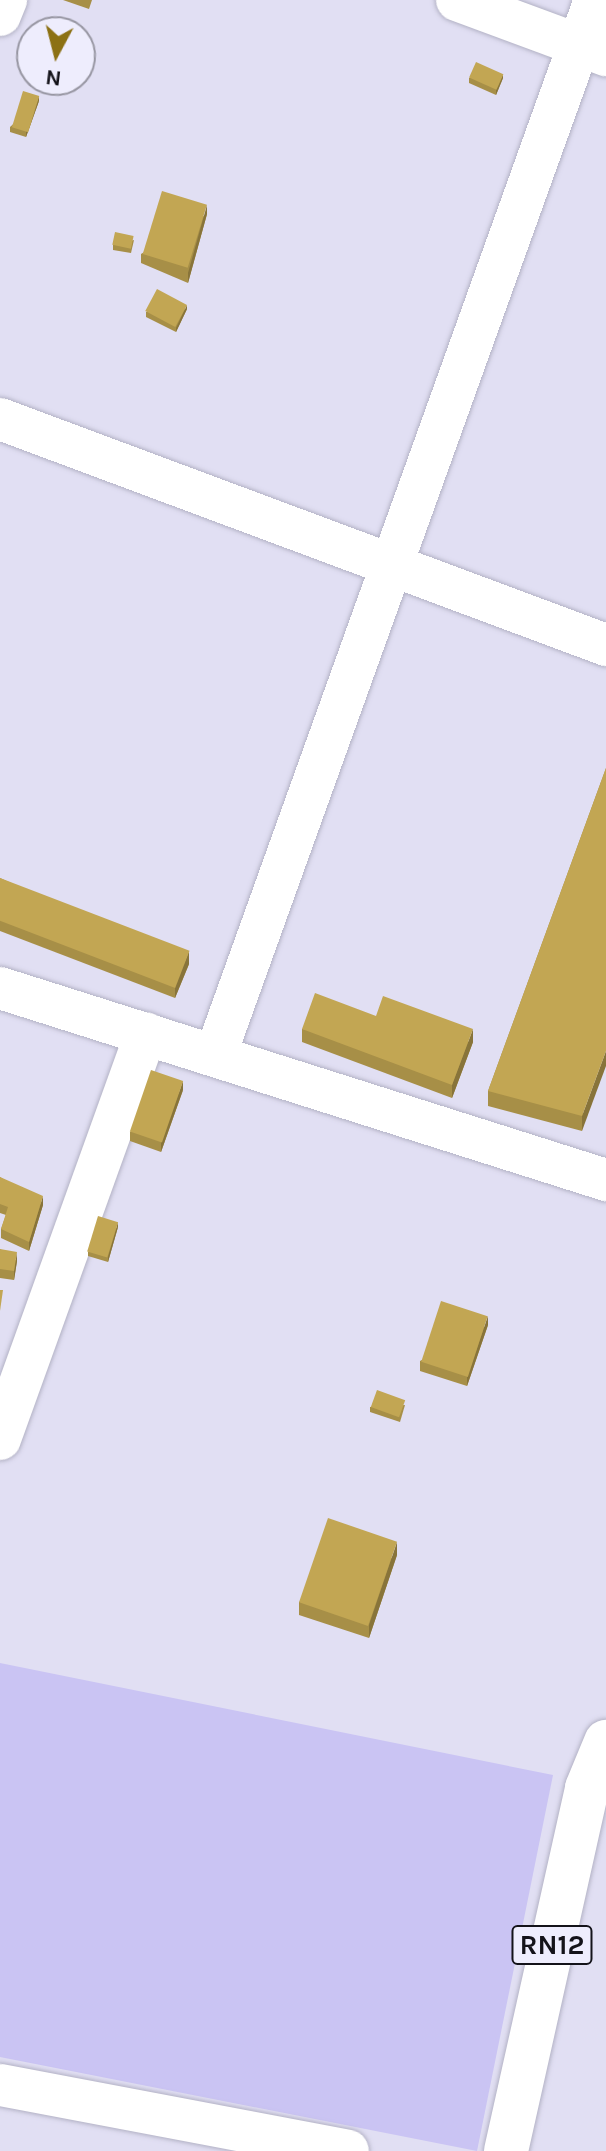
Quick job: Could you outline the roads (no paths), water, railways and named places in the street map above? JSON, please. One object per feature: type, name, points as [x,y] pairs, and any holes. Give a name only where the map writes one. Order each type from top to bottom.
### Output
[{"type":"main road","name":"RN12","points":[[506,2151],[597,1789],[606,1742]]},
{"type":"street","points":[[0,15],[6,0]]},
{"type":"street","points":[[457,0],[592,50]]},
{"type":"street","points":[[215,1056],[392,565],[592,50],[595,0]]},
{"type":"street","points":[[0,419],[606,645]]},
{"type":"street","points":[[0,988],[606,1180]]},
{"type":"street","points":[[0,1439],[10,1381],[146,1034]]},
{"type":"street","points":[[0,2085],[348,2151]]}]
